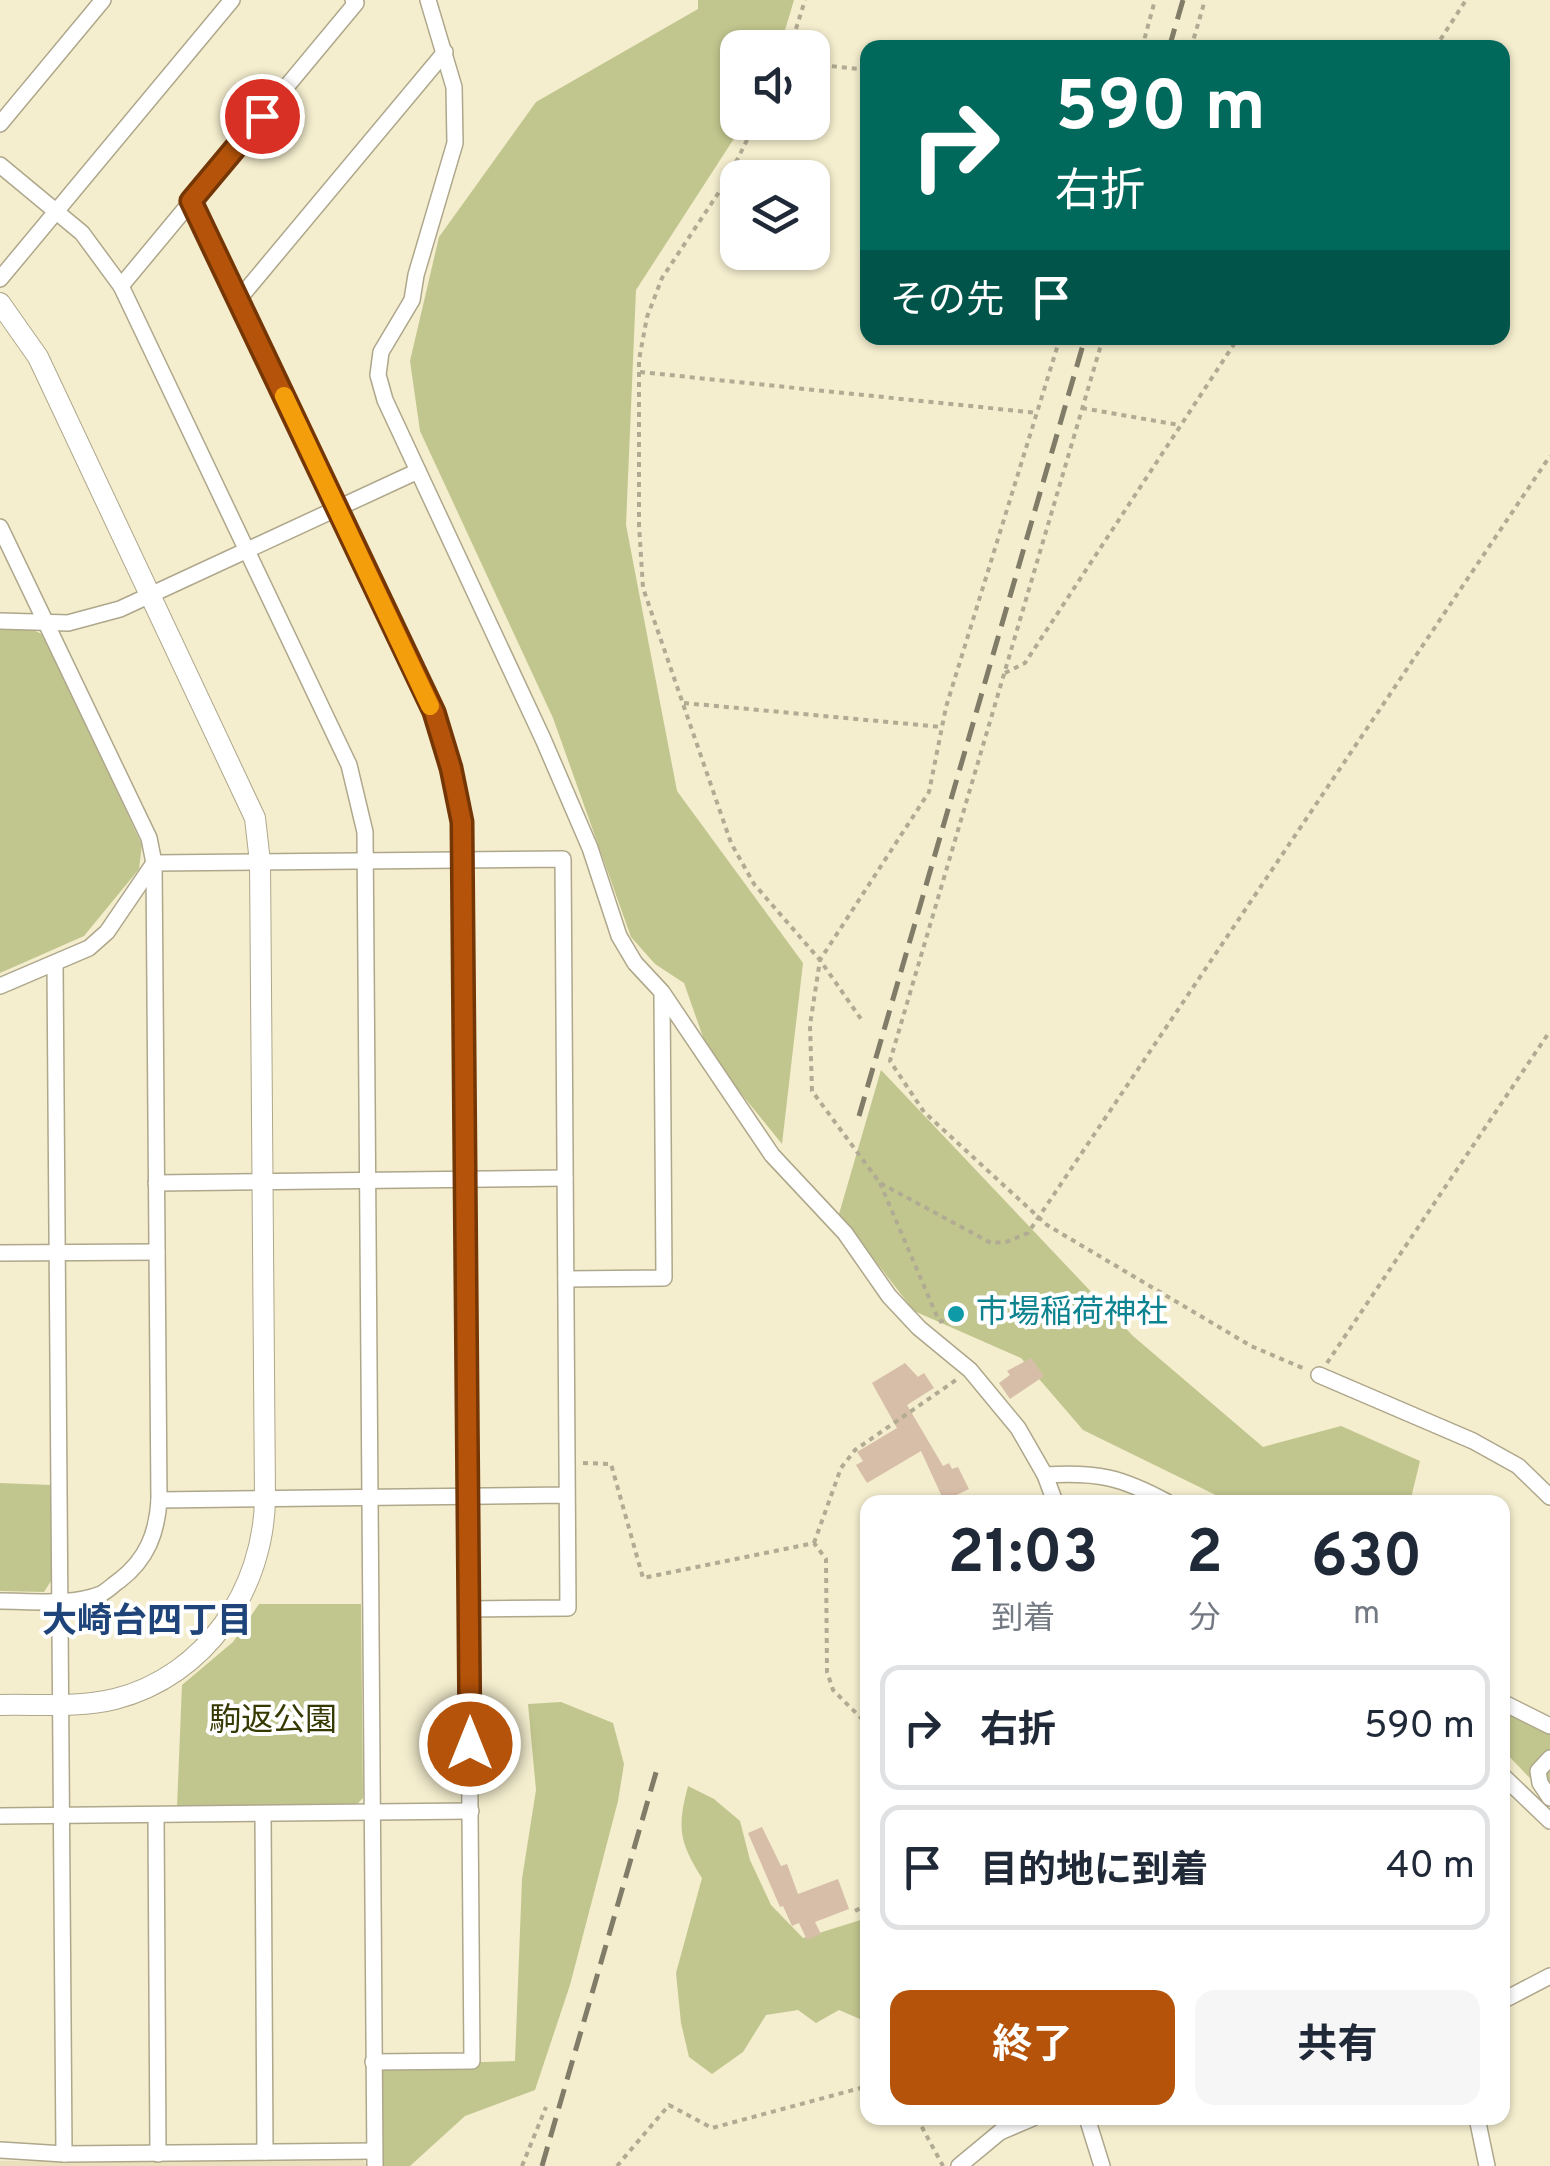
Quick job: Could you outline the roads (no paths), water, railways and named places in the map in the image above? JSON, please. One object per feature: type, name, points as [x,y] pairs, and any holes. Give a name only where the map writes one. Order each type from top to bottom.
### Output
[{"type":"street","points":[[0,124],[103,0]]},
{"type":"street","points":[[0,279],[232,0]]},
{"type":"street","points":[[120,286],[356,2],[353,0]]},
{"type":"street","points":[[428,0],[454,87],[456,143],[412,300],[381,352],[378,375],[385,400],[582,830],[618,936],[635,963],[662,992],[772,1155],[845,1233],[889,1296],[919,1328],[970,1370],[1018,1428],[1052,1495]]},
{"type":"street","points":[[238,300],[446,52]]},
{"type":"street","points":[[0,165],[82,232],[120,286],[349,765],[365,832],[374,2159],[265,2152],[64,2154],[0,2150]]},
{"type":"street","points":[[191,201],[438,725],[458,794],[464,860],[472,2061],[373,2062]]},
{"type":"street","points":[[0,303],[38,357],[255,818],[260,862],[265,1498],[265,1524],[251,1577],[232,1613],[209,1644],[153,1686],[113,1700],[0,1705]]},
{"type":"street","points":[[0,621],[68,623],[96,617],[418,470]]},
{"type":"street","points":[[0,526],[149,838],[154,863],[159,1500],[150,1546],[135,1568],[102,1594],[60,1600],[0,1601]]},
{"type":"street","points":[[154,863],[563,859],[568,1608],[469,1609]]},
{"type":"street","points":[[0,986],[88,948],[107,932],[154,863]]},
{"type":"street","points":[[55,965],[64,2154]]},
{"type":"street","points":[[566,1279],[664,1278],[662,992]]},
{"type":"street","points":[[156,1182],[565,1178]]},
{"type":"street","points":[[0,1253],[157,1252]]},
{"type":"street","points":[[1319,1375],[1473,1441],[1518,1466],[1550,1497]]},
{"type":"street","points":[[1045,1475],[1088,1472],[1132,1484],[1153,1495]]},
{"type":"street","points":[[159,1500],[568,1495]]},
{"type":"street","points":[[1510,1706],[1550,1726]]},
{"type":"street","points":[[1550,1758],[1538,1771],[1540,1783],[1550,1798]]},
{"type":"street","points":[[1510,1783],[1550,1821]]},
{"type":"street","points":[[0,1816],[470,1811]]},
{"type":"street","points":[[262,1814],[265,2152]]},
{"type":"street","points":[[156,1815],[158,2154]]},
{"type":"street","points":[[1510,1997],[1550,1976]]},
{"type":"street","points":[[959,2166],[1000,2132],[1016,2125]]},
{"type":"street","points":[[1088,2125],[1102,2166]]},
{"type":"street","points":[[1478,2125],[1487,2166]]},
{"type":"railway","points":[[1171,40],[1183,0]]},
{"type":"railway","points":[[859,1116],[1083,345]]},
{"type":"railway","points":[[542,2166],[657,1769]]},
{"type":"place","name":"市場稲荷神社","points":[[956,1314]]},
{"type":"district","name":"大崎台四丁目","points":[[147,1623]]},
{"type":"park label","name":"駒返公園","points":[[273,1722]]}]
